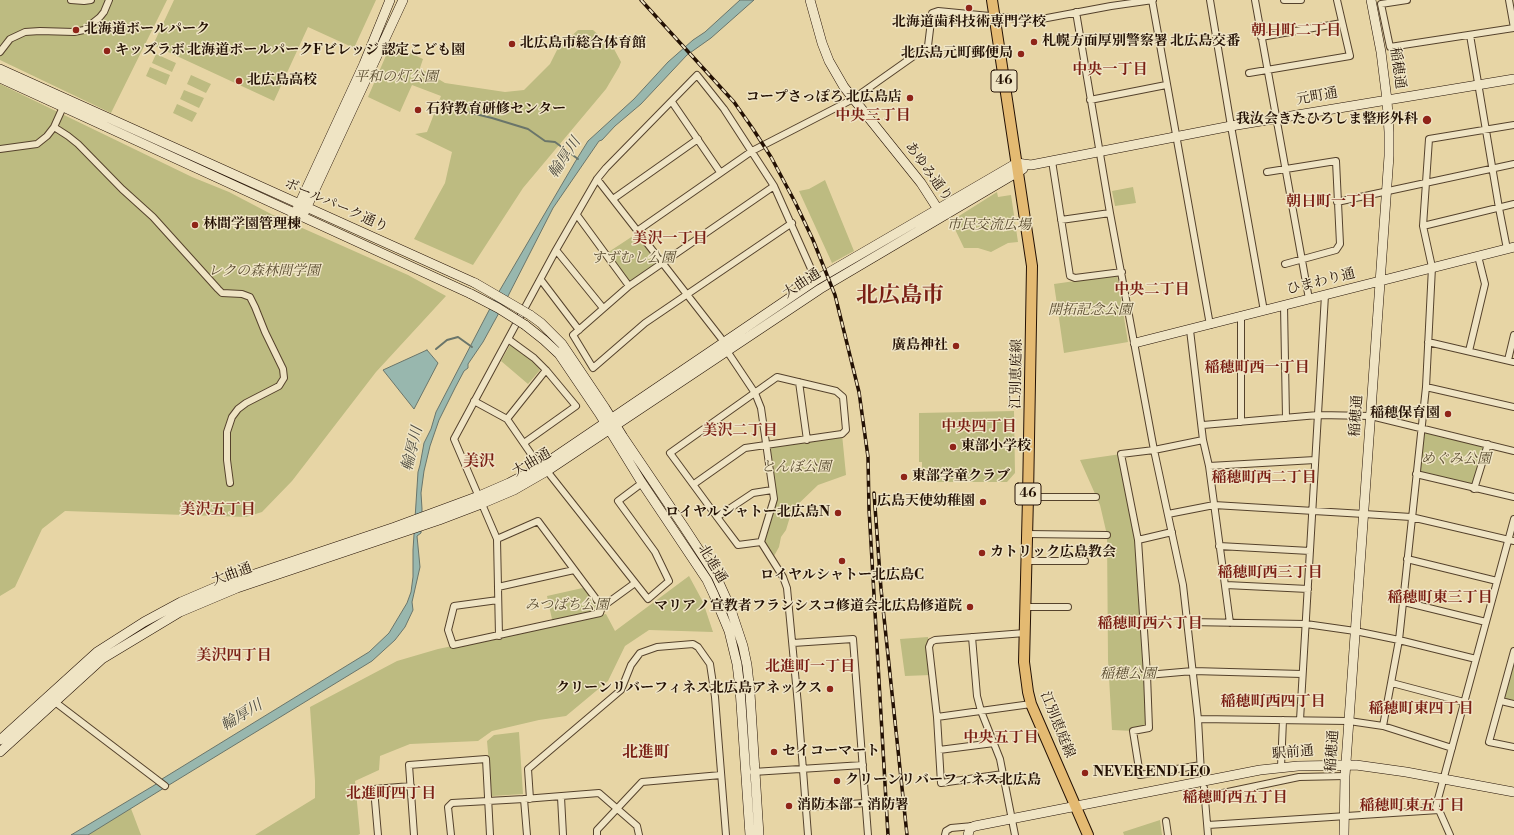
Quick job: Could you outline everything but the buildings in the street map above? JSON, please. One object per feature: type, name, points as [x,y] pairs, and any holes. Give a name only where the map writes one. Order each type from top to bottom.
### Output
[{"type":"main road","name":"江別恵庭線","points":[[992,0],[1032,266],[1024,662],[1031,704],[1088,835]]},
{"type":"street","points":[[71,0],[91,0]]},
{"type":"street","points":[[0,52],[10,39],[25,32],[40,31],[70,33],[84,30],[100,17],[109,0]]},
{"type":"street","points":[[299,216],[390,0]]},
{"type":"street","points":[[302,206],[403,0]]},
{"type":"street","name":"あゆみ通り","points":[[810,0],[829,61],[844,86],[921,183],[940,213]]},
{"type":"street","points":[[637,231],[752,151],[853,99],[929,48],[932,13],[938,11],[1031,20],[1152,0],[1210,325]]},
{"type":"street","points":[[1210,0],[1264,311]]},
{"type":"street","points":[[1255,0],[1309,299]]},
{"type":"street","points":[[1284,0],[1301,0]]},
{"type":"street","points":[[1249,73],[1350,56],[1337,0]]},
{"type":"street","name":"稲穂通","points":[[1344,835],[1345,776],[1371,416],[1389,132],[1381,52],[1371,0]]},
{"type":"street","points":[[1407,0],[1381,4],[1390,46],[1514,28],[1509,0]]},
{"type":"street","points":[[1076,12],[1110,213],[1154,450],[1183,585],[1198,719],[1202,773]]},
{"type":"street","points":[[1262,37],[1342,23]]},
{"type":"street","points":[[1470,35],[1499,208],[1510,248]]},
{"type":"street","name":"ボールパーク通り","points":[[0,69],[474,283],[530,315],[541,323],[562,344],[611,424]]},
{"type":"street","points":[[498,636],[497,539],[454,439],[556,250],[597,179],[697,75],[724,109],[774,186],[792,223],[816,280]]},
{"type":"street","name":"ボールパーク通り","points":[[0,78],[471,294],[498,308],[525,325],[559,354],[611,424]]},
{"type":"street","name":"元町通","points":[[1017,168],[1231,126],[1514,79]]},
{"type":"street","points":[[1090,100],[1166,85]]},
{"type":"street","points":[[672,102],[720,172]]},
{"type":"street","points":[[0,149],[38,144],[54,127],[63,107]]},
{"type":"street","points":[[1383,726],[1392,683],[1404,602],[1411,517],[1426,386],[1432,267],[1423,226],[1429,139],[1514,125]]},
{"type":"street","points":[[54,127],[78,144],[122,190],[153,217],[222,293],[242,294],[250,297],[255,307],[283,369],[284,378],[279,386],[246,403],[238,409],[232,417],[227,432],[227,460],[230,483]]},
{"type":"street","points":[[613,199],[698,139]]},
{"type":"street","points":[[1052,161],[1070,276],[1075,278],[1122,272]]},
{"type":"street","points":[[1267,172],[1336,161],[1340,244],[1336,250],[1285,264]]},
{"type":"street","points":[[1337,202],[1514,164]]},
{"type":"street","name":"大曲通","points":[[726,347],[816,280],[940,213],[1017,168]]},
{"type":"street","points":[[597,179],[726,347],[755,393],[761,408],[765,446],[774,499],[761,542],[787,588],[793,643],[808,835]]},
{"type":"street","points":[[774,186],[629,286],[573,336],[593,368],[645,323],[792,223]]},
{"type":"street","points":[[1423,226],[1514,204]]},
{"type":"street","name":"大曲通","points":[[0,752],[102,659],[150,629],[186,609],[236,588],[480,500],[509,483],[543,469],[726,347],[940,213]]},
{"type":"street","points":[[1061,220],[1110,213]]},
{"type":"street","points":[[577,215],[629,286]]},
{"type":"street","name":"ひまわり通","points":[[1135,343],[1510,248]]},
{"type":"street","points":[[556,250],[604,308]]},
{"type":"street","points":[[1469,351],[1485,284],[1478,256]]},
{"type":"street","points":[[541,280],[579,330]]},
{"type":"street","points":[[1300,720],[1325,296]]},
{"type":"street","points":[[1284,305],[1286,418]]},
{"type":"street","points":[[1241,317],[1241,422]]},
{"type":"street","points":[[1190,330],[1230,623]]},
{"type":"street","points":[[1428,342],[1511,361],[1514,334]]},
{"type":"street","points":[[508,339],[534,358],[576,406],[524,443]]},
{"type":"street","points":[[507,419],[546,370]]},
{"type":"street","points":[[694,484],[745,448],[842,434],[846,430],[843,397],[836,391],[777,377],[670,453],[738,544],[761,542]]},
{"type":"street","points":[[799,382],[807,440]]},
{"type":"street","points":[[1426,386],[1514,407]]},
{"type":"street","points":[[474,401],[507,419],[543,469],[648,599],[669,581],[656,552],[618,501],[642,483]]},
{"type":"street","points":[[1203,425],[1318,415],[1371,416],[1514,451]]},
{"type":"street","name":"北進通","points":[[611,424],[642,483],[707,580],[724,616],[737,664],[759,835]]},
{"type":"street","name":"北進通","points":[[611,424],[716,576],[730,607],[743,646],[750,692],[750,835]]},
{"type":"street","points":[[1201,764],[1140,775],[1133,731],[1149,728],[1147,675],[1138,540],[1121,454],[1154,450],[1204,440]]},
{"type":"street","points":[[1474,489],[1488,444]]},
{"type":"street","points":[[1209,466],[1315,460]]},
{"type":"street","points":[[1416,474],[1514,498]]},
{"type":"street","points":[[717,517],[753,493],[772,490]]},
{"type":"street","points":[[1028,497],[1096,497]]},
{"type":"street","points":[[1168,514],[1214,505],[1411,517],[1511,540]]},
{"type":"street","points":[[1435,810],[1497,582],[1511,540],[1514,519]]},
{"type":"street","points":[[497,539],[538,521],[602,607]]},
{"type":"street","name":"大曲通","points":[[0,740],[97,652],[144,622],[180,602],[216,587],[401,528]]},
{"type":"street","points":[[1138,540],[1172,532]]},
{"type":"street","points":[[1027,534],[1107,535]]},
{"type":"street","points":[[1219,546],[1310,551]]},
{"type":"street","points":[[1407,559],[1497,582]]},
{"type":"street","points":[[1026,561],[1086,561]]},
{"type":"street","points":[[498,587],[574,570]]},
{"type":"street","points":[[498,600],[454,606],[448,630],[453,645],[600,613],[602,607],[635,583]]},
{"type":"street","points":[[1226,585],[1308,589]]},
{"type":"street","points":[[1404,602],[1486,622]]},
{"type":"street","points":[[1025,608],[1068,607]]},
{"type":"street","points":[[1188,622],[1306,624],[1356,631],[1476,658]]},
{"type":"street","points":[[1003,774],[941,784],[937,717],[929,647],[931,642],[935,640],[1024,633]]},
{"type":"street","points":[[972,637],[977,696],[981,711],[1000,759],[1013,818],[1015,835]]},
{"type":"street","points":[[793,643],[853,639],[868,835]]},
{"type":"street","points":[[527,835],[528,769],[621,690],[632,665],[640,653],[656,647],[693,644],[698,647],[710,664],[716,698],[726,835]]},
{"type":"street","points":[[1514,651],[1513,661],[1489,742],[1514,747]]},
{"type":"street","points":[[1147,675],[1193,671],[1302,674]]},
{"type":"street","points":[[1392,683],[1464,702]]},
{"type":"street","points":[[1501,701],[1514,704]]},
{"type":"street","points":[[55,702],[165,786]]},
{"type":"street","points":[[937,717],[1031,704]]},
{"type":"street","points":[[1198,719],[1349,721],[1383,726],[1452,748]]},
{"type":"street","points":[[1281,767],[1283,720]]},
{"type":"street","points":[[939,750],[994,743]]},
{"type":"street","points":[[414,835],[409,765],[486,759],[487,801],[490,835]]},
{"type":"street","points":[[750,772],[863,765]]},
{"type":"street","name":"駅前通","points":[[975,826],[1281,767],[1346,765],[1406,772],[1514,792]]},
{"type":"street","points":[[598,835],[597,830],[642,782],[721,775]]},
{"type":"street","points":[[1204,797],[1300,777],[1345,776]]},
{"type":"street","points":[[378,835],[374,789],[411,786]]},
{"type":"street","points":[[1204,788],[1208,835]]},
{"type":"street","points":[[450,835],[448,807],[452,803],[561,797],[599,793],[637,826],[639,835]]},
{"type":"street","points":[[561,797],[563,835]]},
{"type":"street","points":[[806,807],[865,803]]},
{"type":"street","points":[[1208,825],[1344,815],[1440,810],[1450,835]]},
{"type":"street","points":[[1166,821],[1168,835]]},
{"type":"street","points":[[945,835],[946,831],[951,828],[975,826]]},
{"type":"street","points":[[968,835],[970,828],[975,826]]},
{"type":"green space","name":"北海道ボールパーク","points":[[0,0],[167,0],[111,113],[0,60]]},
{"type":"green space","points":[[174,0],[376,0],[354,48],[308,27],[274,101],[153,45]]},
{"type":"green space","name":"平和の灯公園","points":[[578,30],[593,30],[614,49],[621,62],[619,67],[606,89],[523,188],[473,265],[414,239],[445,183],[452,152],[415,134],[427,132],[441,96],[412,85],[400,112],[368,97],[391,44],[423,59],[420,68],[445,83],[505,92],[524,90],[550,64],[558,48]]},
{"type":"green space","points":[[156,54],[176,63],[172,72],[152,63]]},
{"type":"green space","points":[[150,67],[170,75],[166,85],[146,76]]},
{"type":"green space","points":[[191,75],[211,84],[206,93],[187,84]]},
{"type":"green space","name":"レクの森林間学園","points":[[0,84],[192,177],[229,192],[273,215],[408,275],[446,296],[376,372],[292,481],[262,512],[246,517],[65,511],[42,529],[15,587],[0,596]]},
{"type":"green space","points":[[184,90],[204,98],[199,108],[180,99]]},
{"type":"green space","points":[[177,104],[197,113],[192,122],[173,113]]},
{"type":"green space","points":[[825,180],[854,251],[832,263],[799,191],[809,189]]},
{"type":"green space","points":[[1133,187],[1136,203],[1115,206],[1112,191]]},
{"type":"green space","name":"市民交流広場","points":[[997,192],[998,197],[1011,195],[1018,242],[1008,243],[991,252],[978,248],[964,248],[951,221]]},
{"type":"green space","name":"すずむし公園","points":[[636,234],[659,263],[629,283],[607,253]]},
{"type":"green space","name":"開拓記念公園","points":[[1117,275],[1128,342],[1064,353],[1054,284]]},
{"type":"green space","points":[[510,345],[533,361],[540,370],[528,384],[501,361]]},
{"type":"green space","points":[[1014,411],[1015,473],[1007,482],[936,482],[922,472],[922,462],[919,462],[919,413]]},
{"type":"green space","name":"めぐみ公園","points":[[1422,429],[1488,444],[1474,489],[1416,474]]},
{"type":"green space","name":"とんぼ公園","points":[[842,434],[846,475],[818,485],[792,510],[786,530],[781,537],[779,547],[774,556],[761,542],[774,499],[765,446]]},
{"type":"green space","name":"稲穂公園","points":[[1121,454],[1138,540],[1149,728],[1133,731],[1112,730],[1108,660],[1107,535],[1100,505],[1080,460]]},
{"type":"green space","points":[[689,576],[703,602],[713,632],[649,630],[625,646],[608,681],[566,716],[539,720],[492,731],[478,741],[410,744],[380,756],[379,770],[355,781],[360,834],[358,835],[255,835],[315,798],[310,707],[397,661],[438,649],[606,614],[615,631]]},
{"type":"green space","name":"みつばち公園","points":[[587,587],[602,607],[600,613],[553,624],[547,596]]},
{"type":"green space","points":[[928,637],[931,675],[905,676],[900,639]]},
{"type":"green space","points":[[1514,661],[1514,704],[1501,701]]},
{"type":"green space","points":[[519,732],[523,794],[492,796],[487,741],[494,735]]},
{"type":"green space","points":[[130,806],[141,835],[83,835]]},
{"type":"green space","points":[[1160,820],[1162,835],[1124,835],[1123,832]]},
{"type":"water","points":[[740,0],[754,0],[711,38],[687,55],[641,104],[615,126],[602,140],[599,141],[553,208],[506,300],[483,342],[468,364],[468,368],[464,371],[439,420],[430,446],[424,471],[421,493],[421,533],[417,536],[420,567],[412,602],[413,610],[405,627],[395,640],[372,661],[169,785],[162,779],[369,652],[389,633],[407,603],[411,592],[418,472],[424,443],[431,429],[436,412],[497,295],[588,141],[634,99],[668,62],[693,40],[705,32]]},
{"type":"water","points":[[427,350],[438,363],[414,409],[383,370]]},
{"type":"water","points":[[158,783],[164,788],[88,835],[71,835]]},
{"type":"waterway","name":"輪厚川","points":[[463,111],[528,129],[545,141],[555,142],[578,159]]},
{"type":"waterway","points":[[436,349],[447,340],[458,337],[472,347]]},
{"type":"railway","points":[[641,0],[734,102],[753,129],[771,157],[795,202],[813,240],[835,295],[859,392],[868,457],[869,509],[888,835]]},
{"type":"railway","points":[[874,493],[881,589],[907,835]]},
{"type":"place","name":"北海道歯科技術専門学校","points":[[969,8]]},
{"type":"place","name":"北海道ボールパーク","points":[[76,30]]},
{"type":"place","name":"札幌方面厚別警察署 北広島交番","points":[[1034,42]]},
{"type":"place","name":"北広島市総合体育館","points":[[512,44]]},
{"type":"place","name":"キッズラボ 北海道ボールパークFビレッジ 認定こども園","points":[[107,51]]},
{"type":"place","name":"北広島元町郵便局","points":[[1021,54]]},
{"type":"place","name":"北広島高校","points":[[239,81]]},
{"type":"place","name":"コープさっぽろ 北広島店","points":[[910,98]]},
{"type":"place","name":"石狩教育研修センター","points":[[418,110]]},
{"type":"place","name":"我汝会きたひろしま整形外科","points":[[1427,120]]},
{"type":"place","name":"林間学園管理棟","points":[[195,225]]},
{"type":"place","name":"廣島神社","points":[[956,346]]},
{"type":"place","name":"稲穂保育園","points":[[1448,414]]},
{"type":"place","name":"東部小学校","points":[[953,447]]},
{"type":"place","name":"東部学童クラブ","points":[[904,477]]},
{"type":"place","name":"広島天使幼稚園","points":[[983,502]]},
{"type":"place","name":"ロイヤルシャトー北広島N","points":[[838,513]]},
{"type":"place","name":"カトリック広島教会","points":[[982,553]]},
{"type":"place","name":"ロイヤルシャトー北広島C","points":[[842,561]]},
{"type":"place","name":"マリアノ宣教者フランシスコ修道会北広島修道院","points":[[970,607]]},
{"type":"place","name":"クリーンリバーフィネス北広島アネックス","points":[[830,689]]},
{"type":"place","name":"セイコーマート","points":[[774,752]]},
{"type":"place","name":"NEVER END LEO","points":[[1085,773]]},
{"type":"place","name":"クリーンリバーフィネス北広島","points":[[837,781]]},
{"type":"place","name":"消防本部・消防署","points":[[789,806]]},
{"type":"district","name":"朝日町二丁目","points":[[1296,31]]},
{"type":"district","name":"中央一丁目","points":[[1110,70]]},
{"type":"district","name":"中央三丁目","points":[[873,116]]},
{"type":"district","name":"朝日町一丁目","points":[[1331,202]]},
{"type":"district","name":"美沢一丁目","points":[[670,239]]},
{"type":"district","name":"中央二丁目","points":[[1152,290]]},
{"type":"district","name":"北広島市","points":[[900,297]]},
{"type":"district","name":"稲穂町西一丁目","points":[[1257,368]]},
{"type":"district","name":"中央四丁目","points":[[979,427]]},
{"type":"district","name":"美沢二丁目","points":[[740,431]]},
{"type":"district","name":"美沢","points":[[479,462]]},
{"type":"district","name":"稲穂町西二丁目","points":[[1264,478]]},
{"type":"district","name":"美沢五丁目","points":[[218,510]]},
{"type":"district","name":"稲穂町西三丁目","points":[[1270,573]]},
{"type":"district","name":"稲穂町東三丁目","points":[[1440,598]]},
{"type":"district","name":"稲穂町西六丁目","points":[[1150,624]]},
{"type":"district","name":"美沢四丁目","points":[[234,656]]},
{"type":"district","name":"北進町一丁目","points":[[810,667]]},
{"type":"district","name":"稲穂町西四丁目","points":[[1273,702]]},
{"type":"district","name":"稲穂町東四丁目","points":[[1421,709]]},
{"type":"district","name":"中央五丁目","points":[[1001,738]]},
{"type":"district","name":"北進町","points":[[646,753]]},
{"type":"district","name":"北進町四丁目","points":[[391,794]]},
{"type":"district","name":"稲穂町西五丁目","points":[[1235,798]]},
{"type":"district","name":"稲穂町東五丁目","points":[[1412,806]]}]
